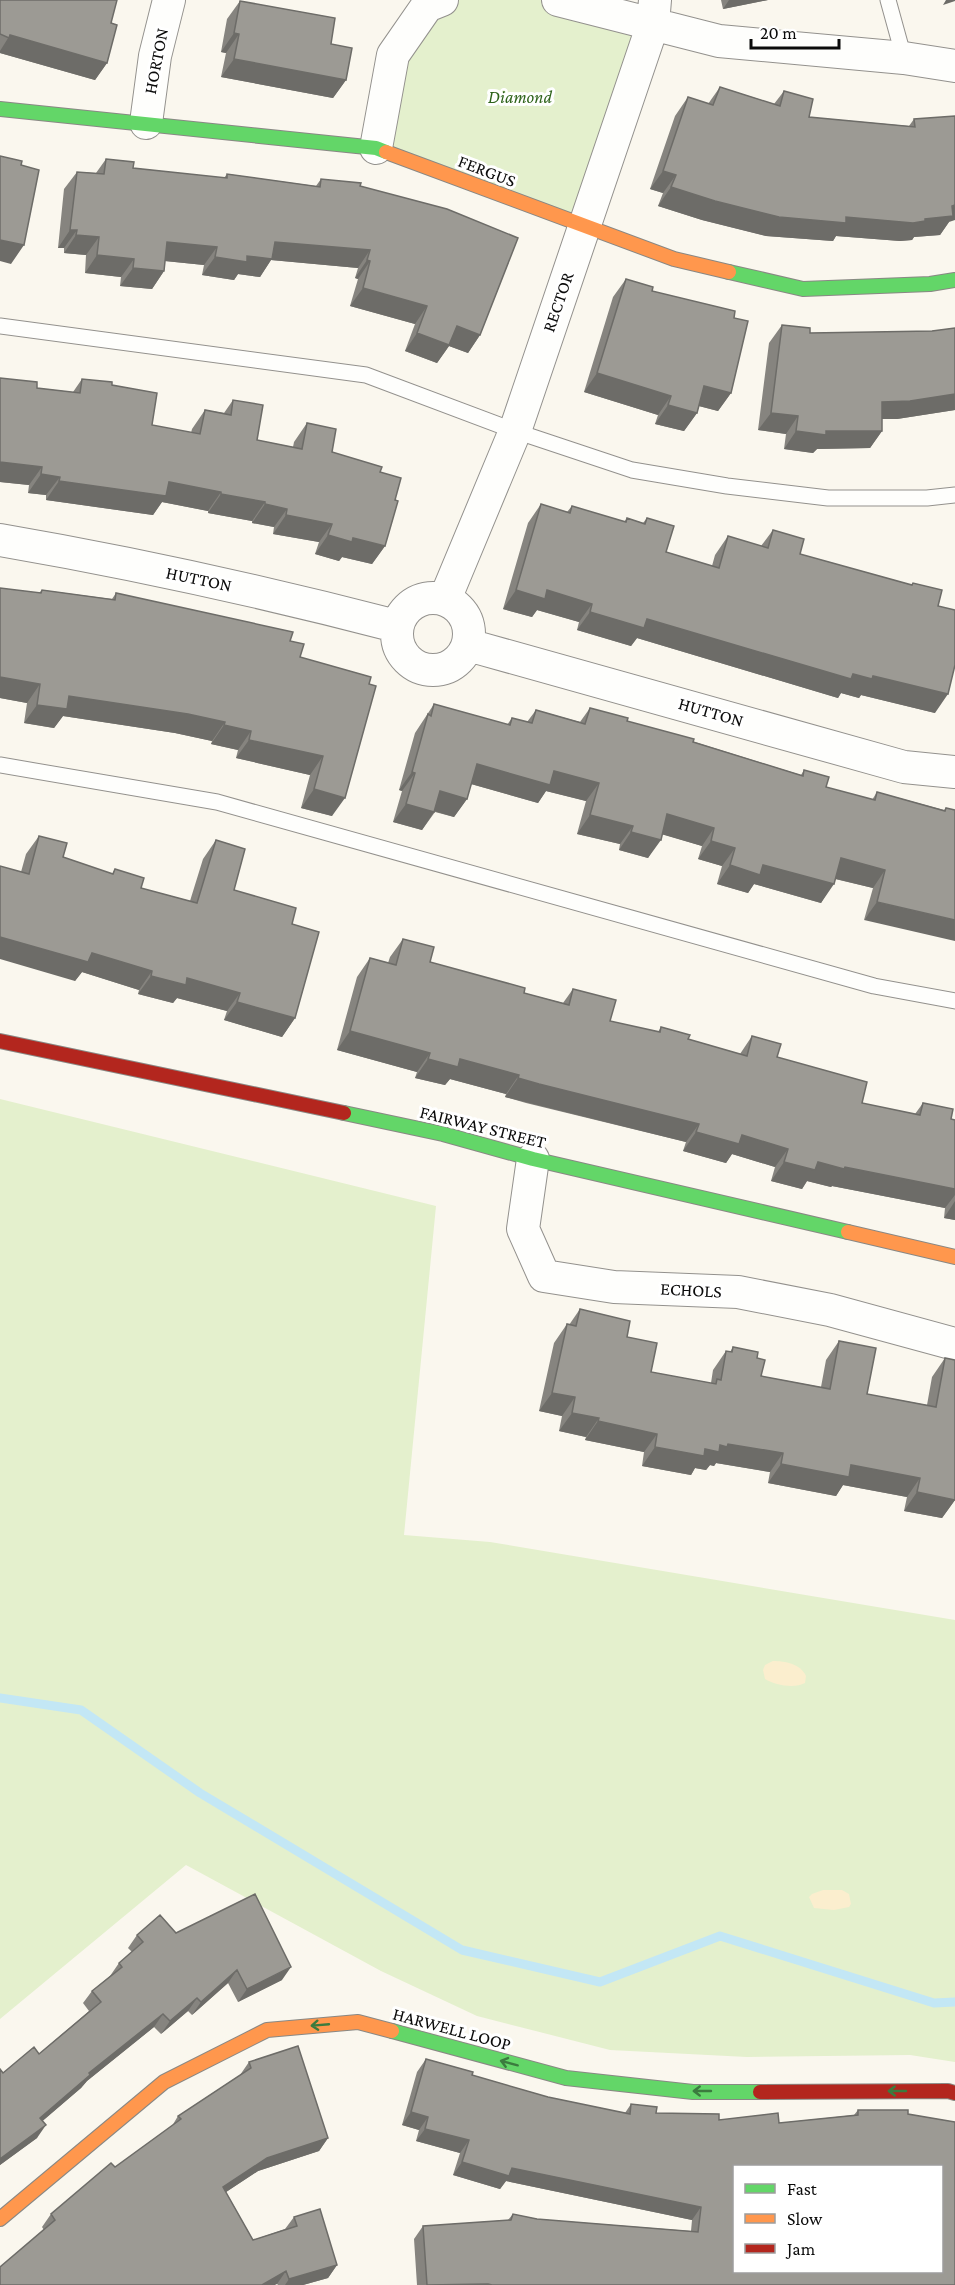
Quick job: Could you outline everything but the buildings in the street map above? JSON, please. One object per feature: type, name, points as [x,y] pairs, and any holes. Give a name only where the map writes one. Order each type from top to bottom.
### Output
[{"type":"street","name":"HORTON","points":[[146,123],[155,56],[169,0]]},
{"type":"street","points":[[376,148],[393,56],[427,6],[442,0]]},
{"type":"street","points":[[558,0],[654,12],[719,41],[904,58],[955,66]]},
{"type":"street","name":"RECTOR","points":[[444,599],[515,431],[654,12]]},
{"type":"street","name":"FERGUS","points":[[0,109],[376,148],[674,259],[803,289],[930,284],[955,280]]},
{"type":"street","name":"HUTTON","points":[[0,540],[96,557],[275,595],[396,626]]},
{"type":"street","points":[[430,598],[444,599],[456,604],[463,612],[468,622],[468,645],[464,655],[454,664],[442,669],[430,670],[417,667],[406,660],[399,650],[395,638],[396,626],[407,608],[417,601],[430,598]]},
{"type":"street","name":"HUTTON","points":[[468,645],[904,767],[955,772]]},
{"type":"street","name":"FAIRWAY STREET","points":[[0,1041],[443,1134],[533,1159],[955,1257]]},
{"type":"street","name":"ECHOLS","points":[[533,1159],[523,1229],[544,1276],[614,1287],[738,1293],[830,1310],[955,1344]]},
{"type":"street","name":"HARWELL LOOP","points":[[0,2219],[164,2082],[267,2030],[358,2022],[566,2078],[693,2092],[948,2091],[955,2093]]},
{"type":"lane","points":[[888,0],[904,58]]},
{"type":"lane","points":[[0,326],[366,375],[515,431],[632,470],[727,486],[828,498],[927,498],[955,495]]},
{"type":"lane","points":[[0,765],[217,802],[874,986],[955,1001]]},
{"type":"green space","name":"Diamond","points":[[452,0],[547,0],[648,26],[582,224],[378,148],[396,56]]},
{"type":"green space","points":[[0,1099],[436,1206],[404,1535],[490,1542],[955,1620],[955,2062],[910,2055],[747,2057],[610,2050],[477,2016],[381,1971],[186,1865],[0,2019]]},
{"type":"sand","points":[[773,1661],[797,1666],[806,1676],[805,1683],[785,1686],[765,1679],[763,1670],[765,1665]]},
{"type":"sand","points":[[823,1890],[842,1890],[849,1894],[851,1904],[849,1907],[834,1910],[814,1908],[809,1897]]},
{"type":"waterway","points":[[0,1698],[81,1710],[200,1793],[462,1950],[600,1982],[720,1936],[934,2003],[955,2002]]},
{"type":"traffic: fast","points":[[0,109],[376,148],[386,152]]},
{"type":"traffic: fast","points":[[729,272],[803,289],[930,284],[955,280]]},
{"type":"traffic: fast","points":[[344,1113],[443,1134],[533,1159],[848,1232]]},
{"type":"traffic: fast","points":[[392,2031],[566,2078],[693,2092],[760,2092]]},
{"type":"traffic: slow","points":[[386,152],[674,259],[729,272]]},
{"type":"traffic: slow","points":[[848,1232],[955,1257]]},
{"type":"traffic: slow","points":[[0,2219],[164,2082],[267,2030],[358,2022],[392,2031]]},
{"type":"traffic: jam","points":[[0,1041],[344,1113]]},
{"type":"traffic: jam","points":[[760,2092],[948,2091],[955,2093]]}]
